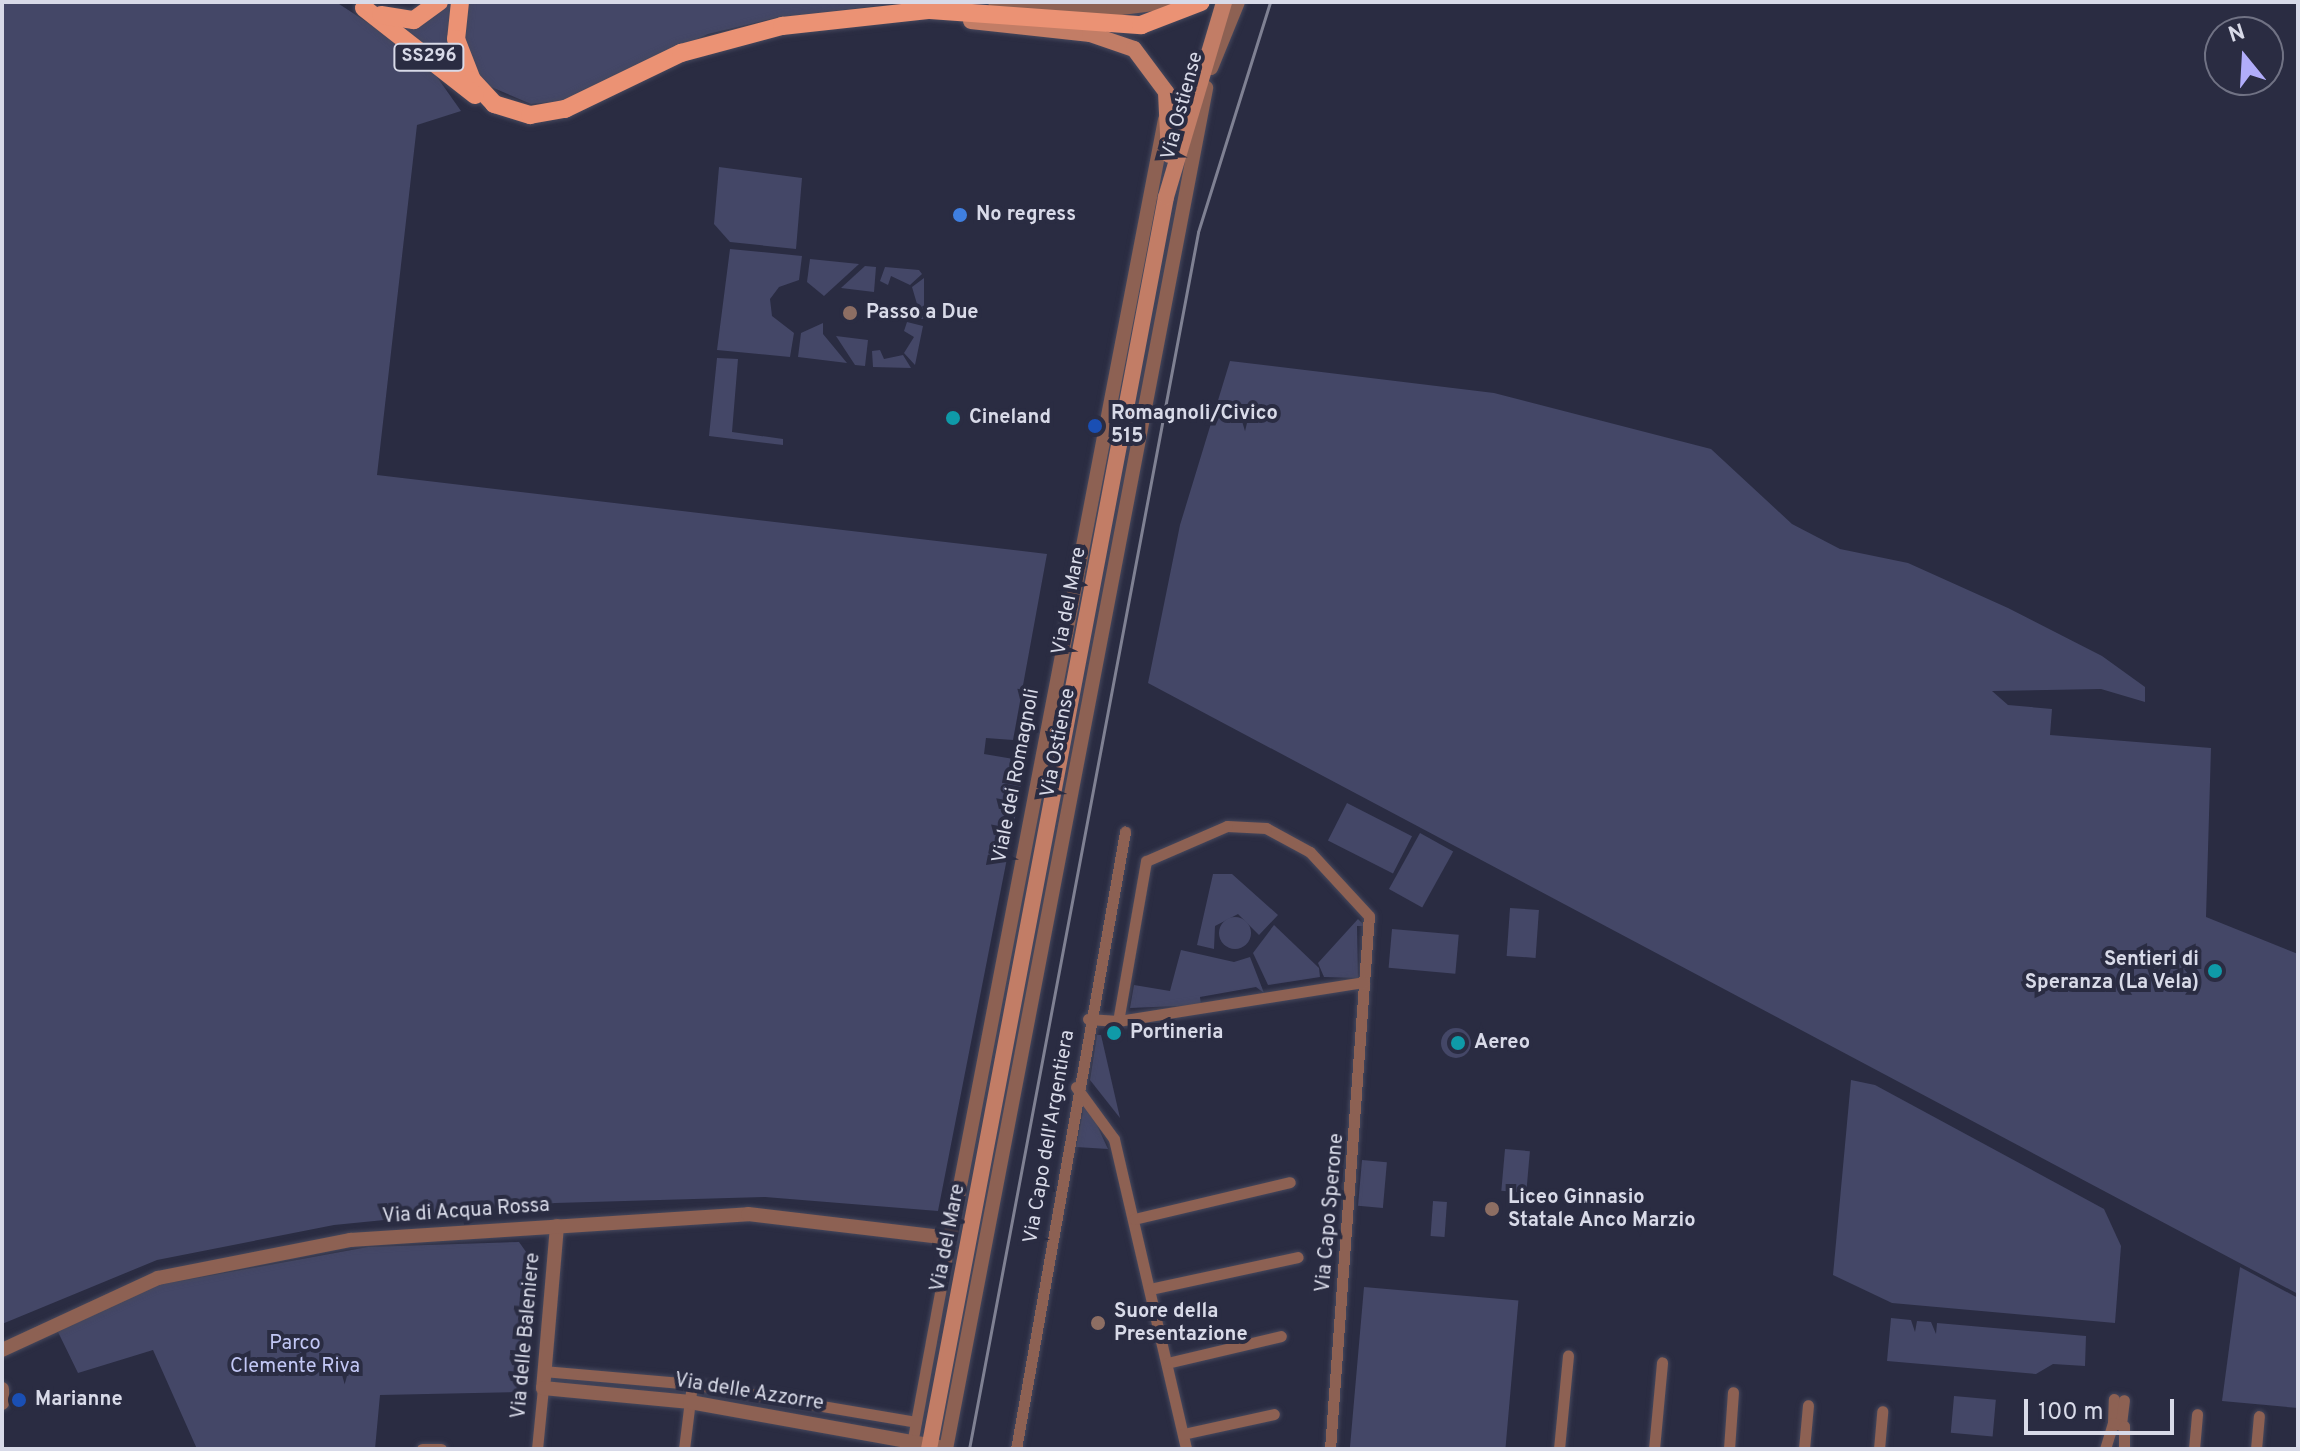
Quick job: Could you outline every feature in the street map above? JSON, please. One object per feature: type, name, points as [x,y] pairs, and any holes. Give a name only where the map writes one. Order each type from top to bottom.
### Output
[{"type":"main road","name":"SS296","points":[[360,5],[405,21],[439,2]]},
{"type":"main road","points":[[460,2],[459,54],[494,104]]},
{"type":"main road","name":"Viale dei Romagnoli","points":[[494,104],[519,114],[554,112],[730,37],[901,14],[1141,25],[1201,2]]},
{"type":"main road","name":"Via del Mare","points":[[938,1448],[1166,197],[1224,2]]},
{"type":"main road","name":"SS296","points":[[360,5],[494,104]]},
{"type":"main road","name":"Viale dei Romagnoli","points":[[901,14],[1117,41],[1158,74],[1167,111],[1166,197]]},
{"type":"street","points":[[995,2],[1113,9],[1170,2]]},
{"type":"street","name":"Via Ostiense","points":[[938,1448],[1183,187],[1210,73],[1238,2]]},
{"type":"street","name":"Viale dei Romagnoli","points":[[912,1445],[1167,111]]},
{"type":"street","name":"Via Capo Sperone","points":[[1118,1021],[1146,861],[1232,825],[1289,836],[1362,905],[1370,922],[1330,1449]]},
{"type":"street","name":"Via Capo dell'Argentiera","points":[[1016,1449],[1088,1019],[1125,832]]},
{"type":"street","points":[[1088,1019],[1118,1021],[1364,982]]},
{"type":"street","points":[[1076,1087],[1112,1132],[1186,1449]]},
{"type":"street","points":[[1134,1219],[1290,1182]]},
{"type":"street","name":"Via di Acqua Rossa","points":[[3,1350],[98,1300],[176,1273],[336,1242],[761,1215],[950,1238]]},
{"type":"street","name":"Via delle Baleniere","points":[[537,1449],[557,1226]]},
{"type":"street","points":[[1150,1289],[1298,1257]]},
{"type":"street","points":[[1167,1363],[1281,1336]]},
{"type":"street","points":[[1559,1449],[1568,1355]]},
{"type":"street","points":[[1654,1449],[1662,1362]]},
{"type":"street","name":"Via delle Azzorre","points":[[543,1371],[692,1384],[916,1422]]},
{"type":"street","points":[[684,1449],[692,1384]]},
{"type":"street","name":"Via delle Azzorre","points":[[543,1388],[690,1402],[938,1448]]},
{"type":"street","points":[[2,1389],[2,1403]]},
{"type":"street","points":[[1729,1449],[1733,1392]]},
{"type":"street","points":[[2119,1399],[2117,1423],[2124,1449]]},
{"type":"street","points":[[1804,1449],[1808,1405]]},
{"type":"street","points":[[1879,1449],[1882,1411]]},
{"type":"street","points":[[864,1433],[868,1414]]},
{"type":"street","points":[[1183,1434],[1274,1414]]},
{"type":"street","points":[[2194,1449],[2197,1414]]},
{"type":"street","points":[[2256,1449],[2259,1416]]},
{"type":"street","points":[[2105,1449],[2117,1423]]},
{"type":"street","points":[[422,1449],[441,1449]]},
{"type":"green space","points":[[2,2],[336,2],[425,60],[461,111],[417,125],[377,475],[1047,554],[1013,740],[986,738],[984,754],[1026,761],[938,1211],[765,1197],[555,1203],[334,1225],[157,1260],[2,1324]]},
{"type":"green space","points":[[444,2],[456,2],[470,80],[398,24]]},
{"type":"green space","points":[[467,2],[963,2],[1031,9],[893,4],[775,18],[708,34],[562,101],[531,104],[482,83],[465,54]]},
{"type":"green space","points":[[719,167],[802,178],[796,249],[730,242],[714,224]]},
{"type":"green space","points":[[730,249],[802,256],[799,280],[779,287],[770,299],[772,316],[794,333],[790,357],[717,350]]},
{"type":"green space","points":[[810,259],[859,264],[824,296],[807,282]]},
{"type":"green space","points":[[865,266],[876,267],[874,292],[841,288]]},
{"type":"green space","points":[[885,267],[919,270],[922,274],[910,285],[891,276],[888,285],[880,281]]},
{"type":"green space","points":[[924,278],[924,319],[908,319],[907,308],[917,304],[912,287]]},
{"type":"green space","points":[[907,322],[923,326],[915,365],[904,353],[914,337],[904,331]]},
{"type":"green space","points":[[823,323],[823,334],[847,363],[798,357],[801,333]]},
{"type":"green space","points":[[836,336],[868,340],[865,366],[855,365]]},
{"type":"green space","points":[[880,350],[884,359],[903,355],[911,368],[873,367],[872,351]]},
{"type":"green space","points":[[717,358],[738,359],[732,432],[783,439],[783,445],[709,436]]},
{"type":"green space","points":[[1230,361],[1494,393],[1711,449],[1792,524],[1840,549],[1908,563],[2008,608],[2102,656],[2145,687],[2145,702],[2101,689],[1992,691],[2008,705],[2052,709],[2050,735],[2211,748],[2206,917],[2298,954],[2298,1294],[1148,683],[1180,525]]},
{"type":"green space","points":[[1347,803],[1412,836],[1393,874],[1328,840]]},
{"type":"green space","points":[[1420,833],[1453,851],[1422,907],[1389,889]]},
{"type":"green space","points":[[1213,874],[1232,874],[1278,915],[1259,935],[1238,914],[1215,926],[1214,949],[1197,945]]},
{"type":"green space","points":[[1510,908],[1539,910],[1536,958],[1507,956]]},
{"type":"green space","points":[[1235,917],[1246,922],[1251,933],[1246,944],[1235,949],[1224,944],[1219,933],[1224,922]]},
{"type":"green space","points":[[1358,919],[1365,926],[1357,926],[1358,978],[1324,977],[1318,963]]},
{"type":"green space","points":[[1274,925],[1319,968],[1320,977],[1268,985],[1253,953]]},
{"type":"green space","points":[[1392,929],[1459,935],[1455,974],[1389,968]]},
{"type":"green space","points":[[1181,950],[1234,962],[1250,957],[1264,993],[1256,987],[1200,997],[1201,1005],[1130,1008],[1134,985],[1170,991]]},
{"type":"green space","points":[[1456,1028],[1467,1032],[1471,1043],[1467,1054],[1456,1058],[1445,1054],[1441,1043],[1445,1032]]},
{"type":"green space","points":[[1097,1035],[1101,1035],[1120,1118],[1090,1080]]},
{"type":"green space","points":[[1851,1080],[1875,1085],[2104,1209],[2121,1246],[2115,1323],[1892,1303],[1833,1275]]},
{"type":"green space","points":[[1084,1107],[1090,1110],[1108,1149],[1076,1147]]},
{"type":"green space","points":[[1505,1149],[1530,1151],[1526,1193],[1501,1191]]},
{"type":"green space","points":[[1362,1160],[1387,1162],[1383,1208],[1358,1206]]},
{"type":"green space","points":[[1433,1201],[1447,1202],[1445,1237],[1431,1236]]},
{"type":"green space","name":"Parco Clemente Riva","points":[[519,1242],[534,1263],[522,1392],[380,1395],[375,1449],[197,1449],[153,1350],[78,1373],[58,1332],[153,1286],[368,1247]]},
{"type":"green space","points":[[2240,1267],[2298,1298],[2298,1408],[2222,1401]]},
{"type":"green space","points":[[1364,1287],[1518,1301],[1505,1449],[1350,1449]]},
{"type":"green space","points":[[1891,1318],[1911,1320],[1915,1332],[1917,1321],[1931,1322],[1936,1334],[1937,1323],[2086,1336],[2085,1366],[2053,1364],[2036,1374],[1887,1361]]},
{"type":"green space","points":[[1954,1396],[1996,1400],[1993,1437],[1951,1433]]},
{"type":"railway","points":[[969,1449],[1198,232],[1270,2]]},
{"type":"place","name":"No regress","points":[[960,215]]},
{"type":"place","name":"Passo a Due","points":[[850,313]]},
{"type":"place","name":"Cineland","points":[[953,418]]},
{"type":"place","name":"Romagnoli/Civico 515","points":[[1095,426]]},
{"type":"place","name":"Sentieri di Speranza (La Vela)","points":[[2215,971]]},
{"type":"place","name":"Portineria","points":[[1114,1033]]},
{"type":"place","name":"Aereo","points":[[1458,1043]]},
{"type":"place","name":"Liceo Ginnasio Statale Anco Marzio","points":[[1492,1209]]},
{"type":"place","name":"Suore della Presentazione","points":[[1098,1323]]},
{"type":"place","name":"Marianne","points":[[19,1400]]}]
